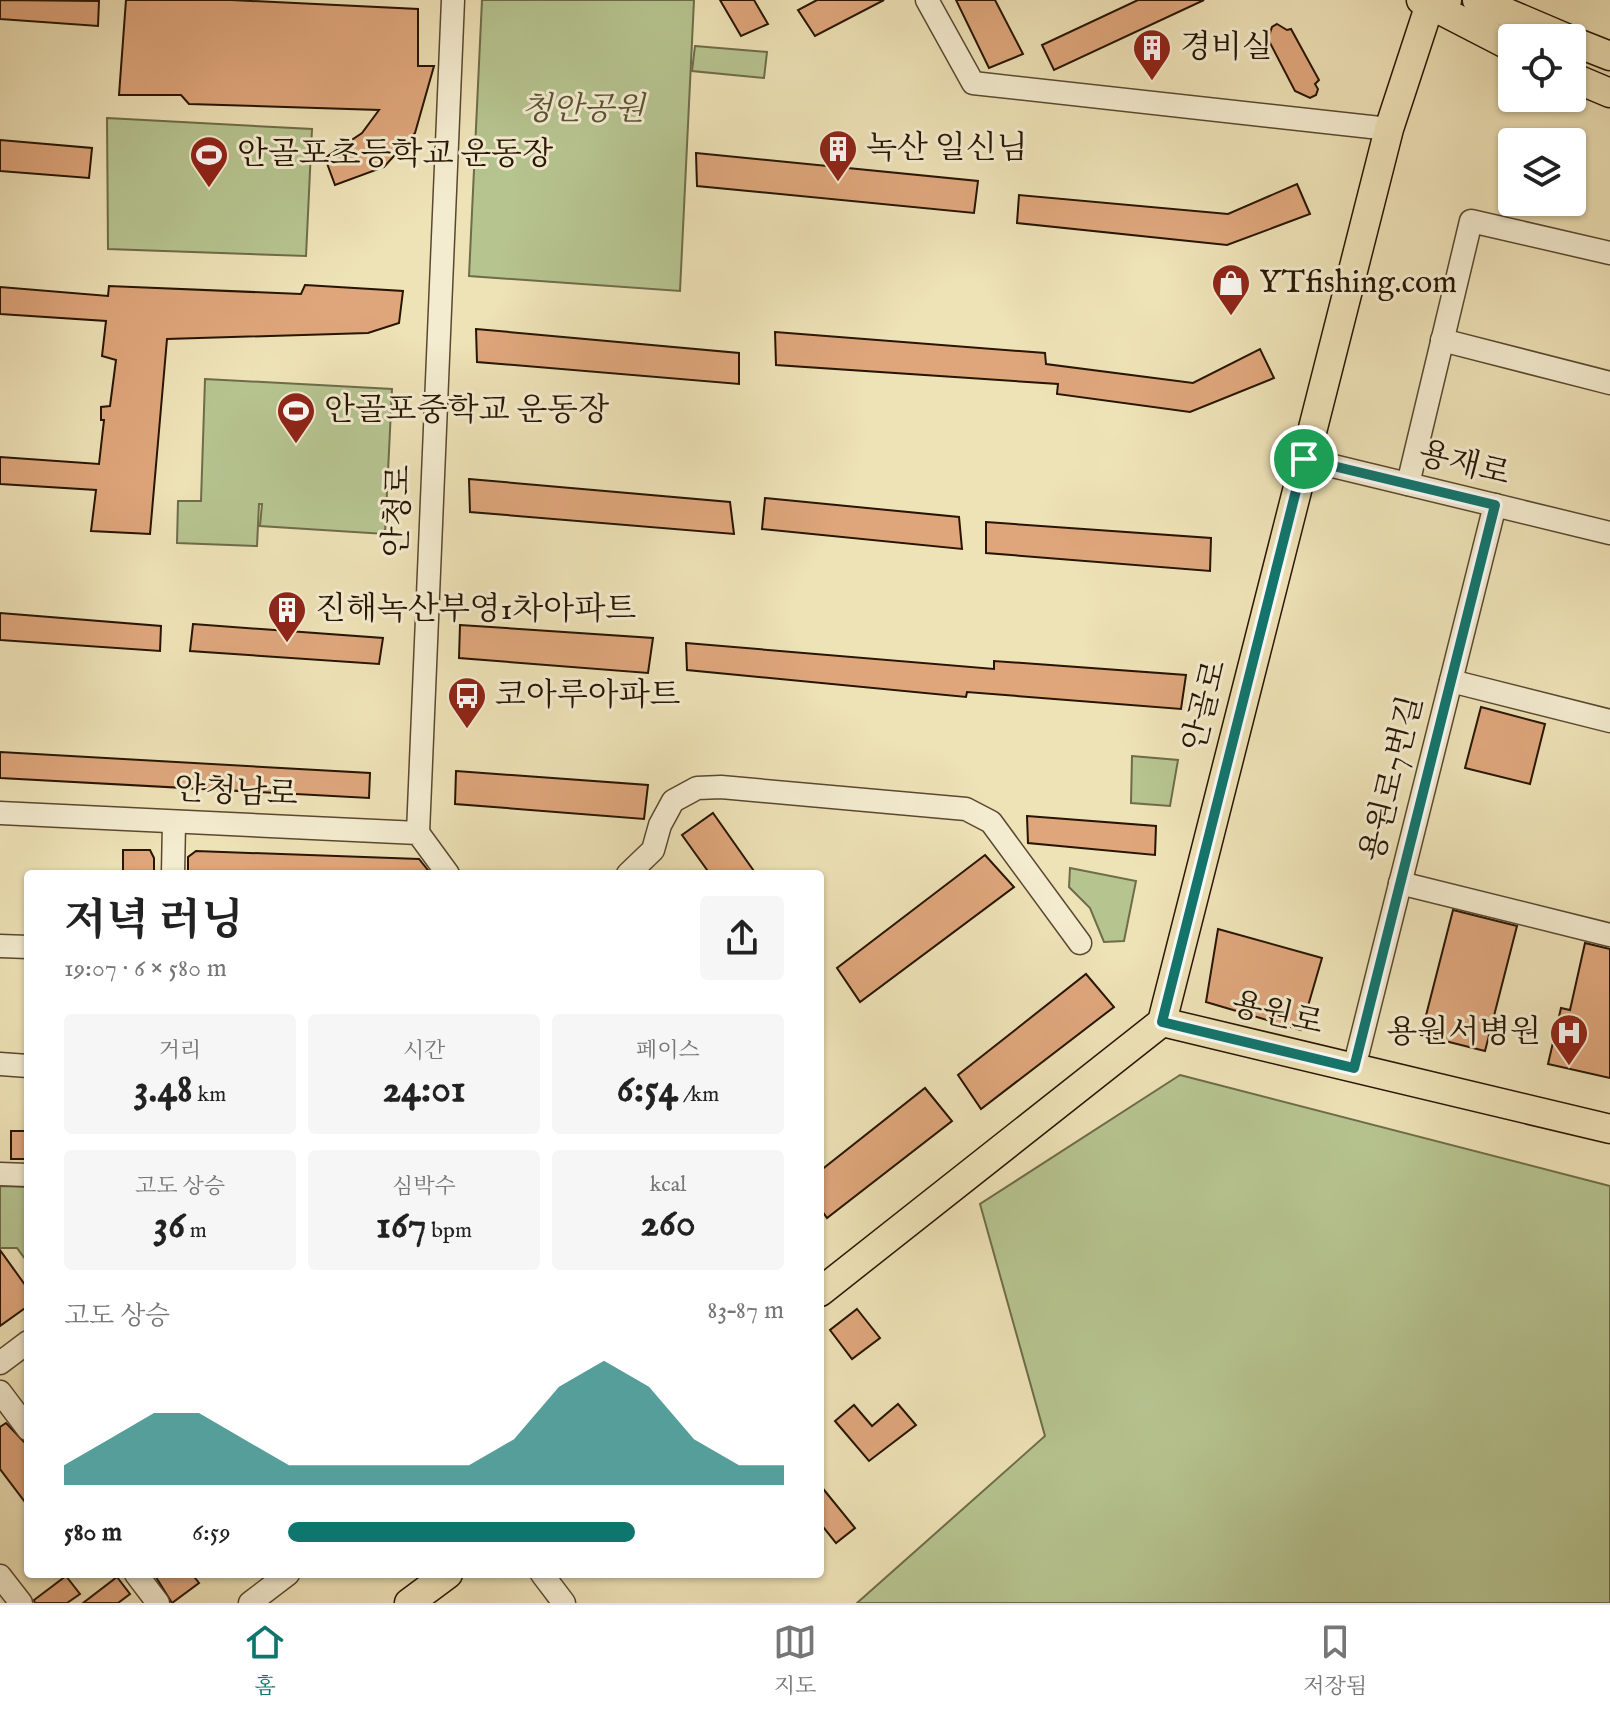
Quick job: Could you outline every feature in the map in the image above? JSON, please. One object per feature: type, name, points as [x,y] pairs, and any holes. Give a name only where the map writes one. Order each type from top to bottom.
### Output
[{"type":"main road","points":[[1477,0],[1533,24]]},
{"type":"main road","name":"안골로","points":[[1162,1022],[1389,129],[1432,2]]},
{"type":"main road","points":[[1432,2],[1498,39]]},
{"type":"main road","points":[[1586,47],[1610,56]]},
{"type":"main road","points":[[1586,83],[1610,93]]},
{"type":"main road","points":[[824,1289],[1162,1022]]},
{"type":"main road","name":"용원로","points":[[1162,1022],[1610,1129]]},
{"type":"main road","points":[[409,1603],[443,1578]]},
{"type":"street","name":"안청로","points":[[418,833],[453,0]]},
{"type":"street","points":[[927,0],[973,83],[1389,129]]},
{"type":"street","points":[[1408,484],[1471,221],[1610,253]]},
{"type":"street","points":[[1442,340],[1610,383]]},
{"type":"street","name":"용재로","points":[[1304,459],[1610,533]]},
{"type":"street","name":"용원로7번길","points":[[1354,1068],[1495,505]]},
{"type":"street","points":[[1451,681],[1610,721]]},
{"type":"street","points":[[632,870],[653,850],[660,825],[673,801],[697,788],[721,787],[966,809],[991,822],[1080,943]]},
{"type":"street","name":"안청남로","points":[[0,813],[418,833]]},
{"type":"street","points":[[173,870],[174,822]]},
{"type":"street","points":[[418,833],[445,870]]},
{"type":"street","points":[[1400,883],[1610,935]]},
{"type":"street","points":[[0,946],[24,947]]},
{"type":"street","points":[[0,1064],[24,1066]]},
{"type":"street","points":[[0,1174],[24,1175]]},
{"type":"street","points":[[0,1363],[24,1345]]},
{"type":"street","points":[[0,1392],[24,1424]]},
{"type":"street","points":[[0,1576],[21,1603]]},
{"type":"street","points":[[139,1578],[158,1603]]},
{"type":"street","points":[[250,1603],[276,1578]]},
{"type":"street","points":[[545,1578],[564,1603]]},
{"type":"green space","name":"청안공원","points":[[482,0],[694,0],[680,291],[469,276]]},
{"type":"green space","points":[[695,46],[767,52],[764,78],[692,71]]},
{"type":"green space","name":"안골포초등학교 운동장","points":[[107,118],[312,129],[306,256],[108,249]]},
{"type":"green space","name":"안골포중학교 운동장","points":[[205,379],[392,389],[385,534],[260,526],[262,504],[259,504],[257,546],[177,543],[178,501],[201,501]]},
{"type":"green space","points":[[1132,756],[1178,760],[1170,806],[1131,803]]},
{"type":"green space","points":[[1070,868],[1136,881],[1124,941],[1104,942],[1090,908],[1069,887]]},
{"type":"green space","points":[[1180,1075],[1610,1186],[1610,1603],[857,1603],[1045,1436],[980,1204]]},
{"type":"green space","points":[[0,1186],[24,1187],[24,1258],[17,1248],[0,1248]]},
{"type":"building","points":[[0,0],[99,1],[98,26],[0,19]]},
{"type":"building","points":[[126,0],[231,0],[418,9],[418,66],[434,66],[415,133],[384,167],[335,185],[325,158],[362,133],[379,110],[189,104],[181,95],[119,95]]},
{"type":"building","points":[[720,0],[754,0],[768,24],[741,36]]},
{"type":"building","points":[[817,0],[884,0],[815,36],[798,10]]},
{"type":"building","points":[[956,0],[995,0],[1023,54],[989,68]]},
{"type":"building","points":[[1138,0],[1204,0],[1054,70],[1042,45]]},
{"type":"building","points":[[1277,24],[1291,29],[1319,80],[1315,84],[1318,89],[1316,95],[1310,98],[1295,91],[1268,39],[1272,27]]},
{"type":"building","points":[[0,140],[92,148],[89,178],[0,171]]},
{"type":"building","name":"녹산 일신님","points":[[696,153],[978,181],[974,213],[697,186]]},
{"type":"building","name":"녹산 일신님","points":[[1297,184],[1310,214],[1227,245],[1017,223],[1019,195],[1228,214]]},
{"type":"building","points":[[305,285],[403,291],[399,323],[368,333],[167,339],[150,534],[91,531],[96,490],[0,484],[0,457],[99,464],[104,420],[101,420],[101,407],[110,406],[116,360],[102,356],[106,321],[0,314],[0,287],[108,296],[109,286],[301,294]]},
{"type":"building","points":[[476,329],[739,353],[739,384],[477,362]]},
{"type":"building","points":[[775,332],[1045,353],[1046,364],[1193,383],[1260,349],[1274,378],[1190,412],[1057,394],[1058,384],[776,365]]},
{"type":"building","points":[[469,479],[730,502],[734,534],[470,512]]},
{"type":"building","points":[[765,498],[959,517],[962,549],[762,529]]},
{"type":"building","points":[[986,522],[1211,538],[1210,571],[986,553]]},
{"type":"building","points":[[0,613],[161,626],[160,651],[0,640]]},
{"type":"building","name":"진해녹산부영1차아파트","points":[[193,624],[383,638],[379,664],[190,651]]},
{"type":"building","points":[[460,625],[653,638],[648,673],[459,658]]},
{"type":"building","points":[[686,643],[994,669],[994,661],[1186,675],[1181,709],[967,692],[966,697],[687,670]]},
{"type":"building","points":[[1481,707],[1545,724],[1530,784],[1465,768]]},
{"type":"building","points":[[0,752],[370,773],[369,798],[0,778]]},
{"type":"building","points":[[456,771],[648,785],[644,819],[455,804]]},
{"type":"building","points":[[713,813],[753,870],[707,870],[682,835]]},
{"type":"building","points":[[1027,816],[1156,826],[1155,855],[1028,843]]},
{"type":"building","points":[[123,850],[150,850],[154,870],[123,870]]},
{"type":"building","points":[[196,851],[419,859],[428,870],[188,870],[188,857]]},
{"type":"building","points":[[985,855],[1014,887],[860,1002],[837,968]]},
{"type":"building","points":[[1453,910],[1517,926],[1485,1051],[1421,1035]]},
{"type":"building","points":[[1218,929],[1322,958],[1301,1030],[1206,1002]]},
{"type":"building","points":[[1585,943],[1610,949],[1610,1078],[1548,1064],[1561,1008],[1570,1010]]},
{"type":"building","points":[[1086,974],[1114,1007],[981,1109],[958,1075]]},
{"type":"building","points":[[925,1088],[952,1121],[827,1218],[824,1214],[824,1168]]},
{"type":"building","points":[[11,1131],[24,1131],[24,1159],[11,1159]]},
{"type":"building","points":[[0,1250],[24,1283],[24,1309],[0,1326]]},
{"type":"building","points":[[857,1309],[880,1338],[852,1359],[830,1330]]},
{"type":"building","points":[[898,1404],[916,1425],[869,1461],[835,1421],[854,1405],[872,1426]]},
{"type":"building","points":[[6,1423],[24,1442],[24,1501],[0,1469],[0,1427]]},
{"type":"building","points":[[824,1490],[855,1528],[836,1543],[824,1528]]},
{"type":"building","points":[[63,1578],[68,1578],[80,1594],[67,1603],[35,1603],[34,1600]]},
{"type":"building","points":[[116,1578],[130,1594],[118,1603],[83,1603]]},
{"type":"building","points":[[156,1578],[195,1578],[199,1583],[172,1603]]},
{"type":"place","name":"경비실","points":[[1152,82]]},
{"type":"place","name":"녹산 일신님","points":[[838,183]]},
{"type":"place","name":"안골포초등학교 운동장","points":[[209,189]]},
{"type":"place","name":"YTfishing.com","points":[[1231,317]]},
{"type":"place","name":"안골포중학교 운동장","points":[[296,445]]},
{"type":"place","name":"진해녹산부영1차아파트","points":[[287,644]]},
{"type":"place","name":"코아루아파트","points":[[467,730]]},
{"type":"place","name":"용원서병원","points":[[1569,1067]]},
{"type":"route","points":[[1304,459],[1495,505],[1354,1068],[1162,1022],[1304,459]]}]
